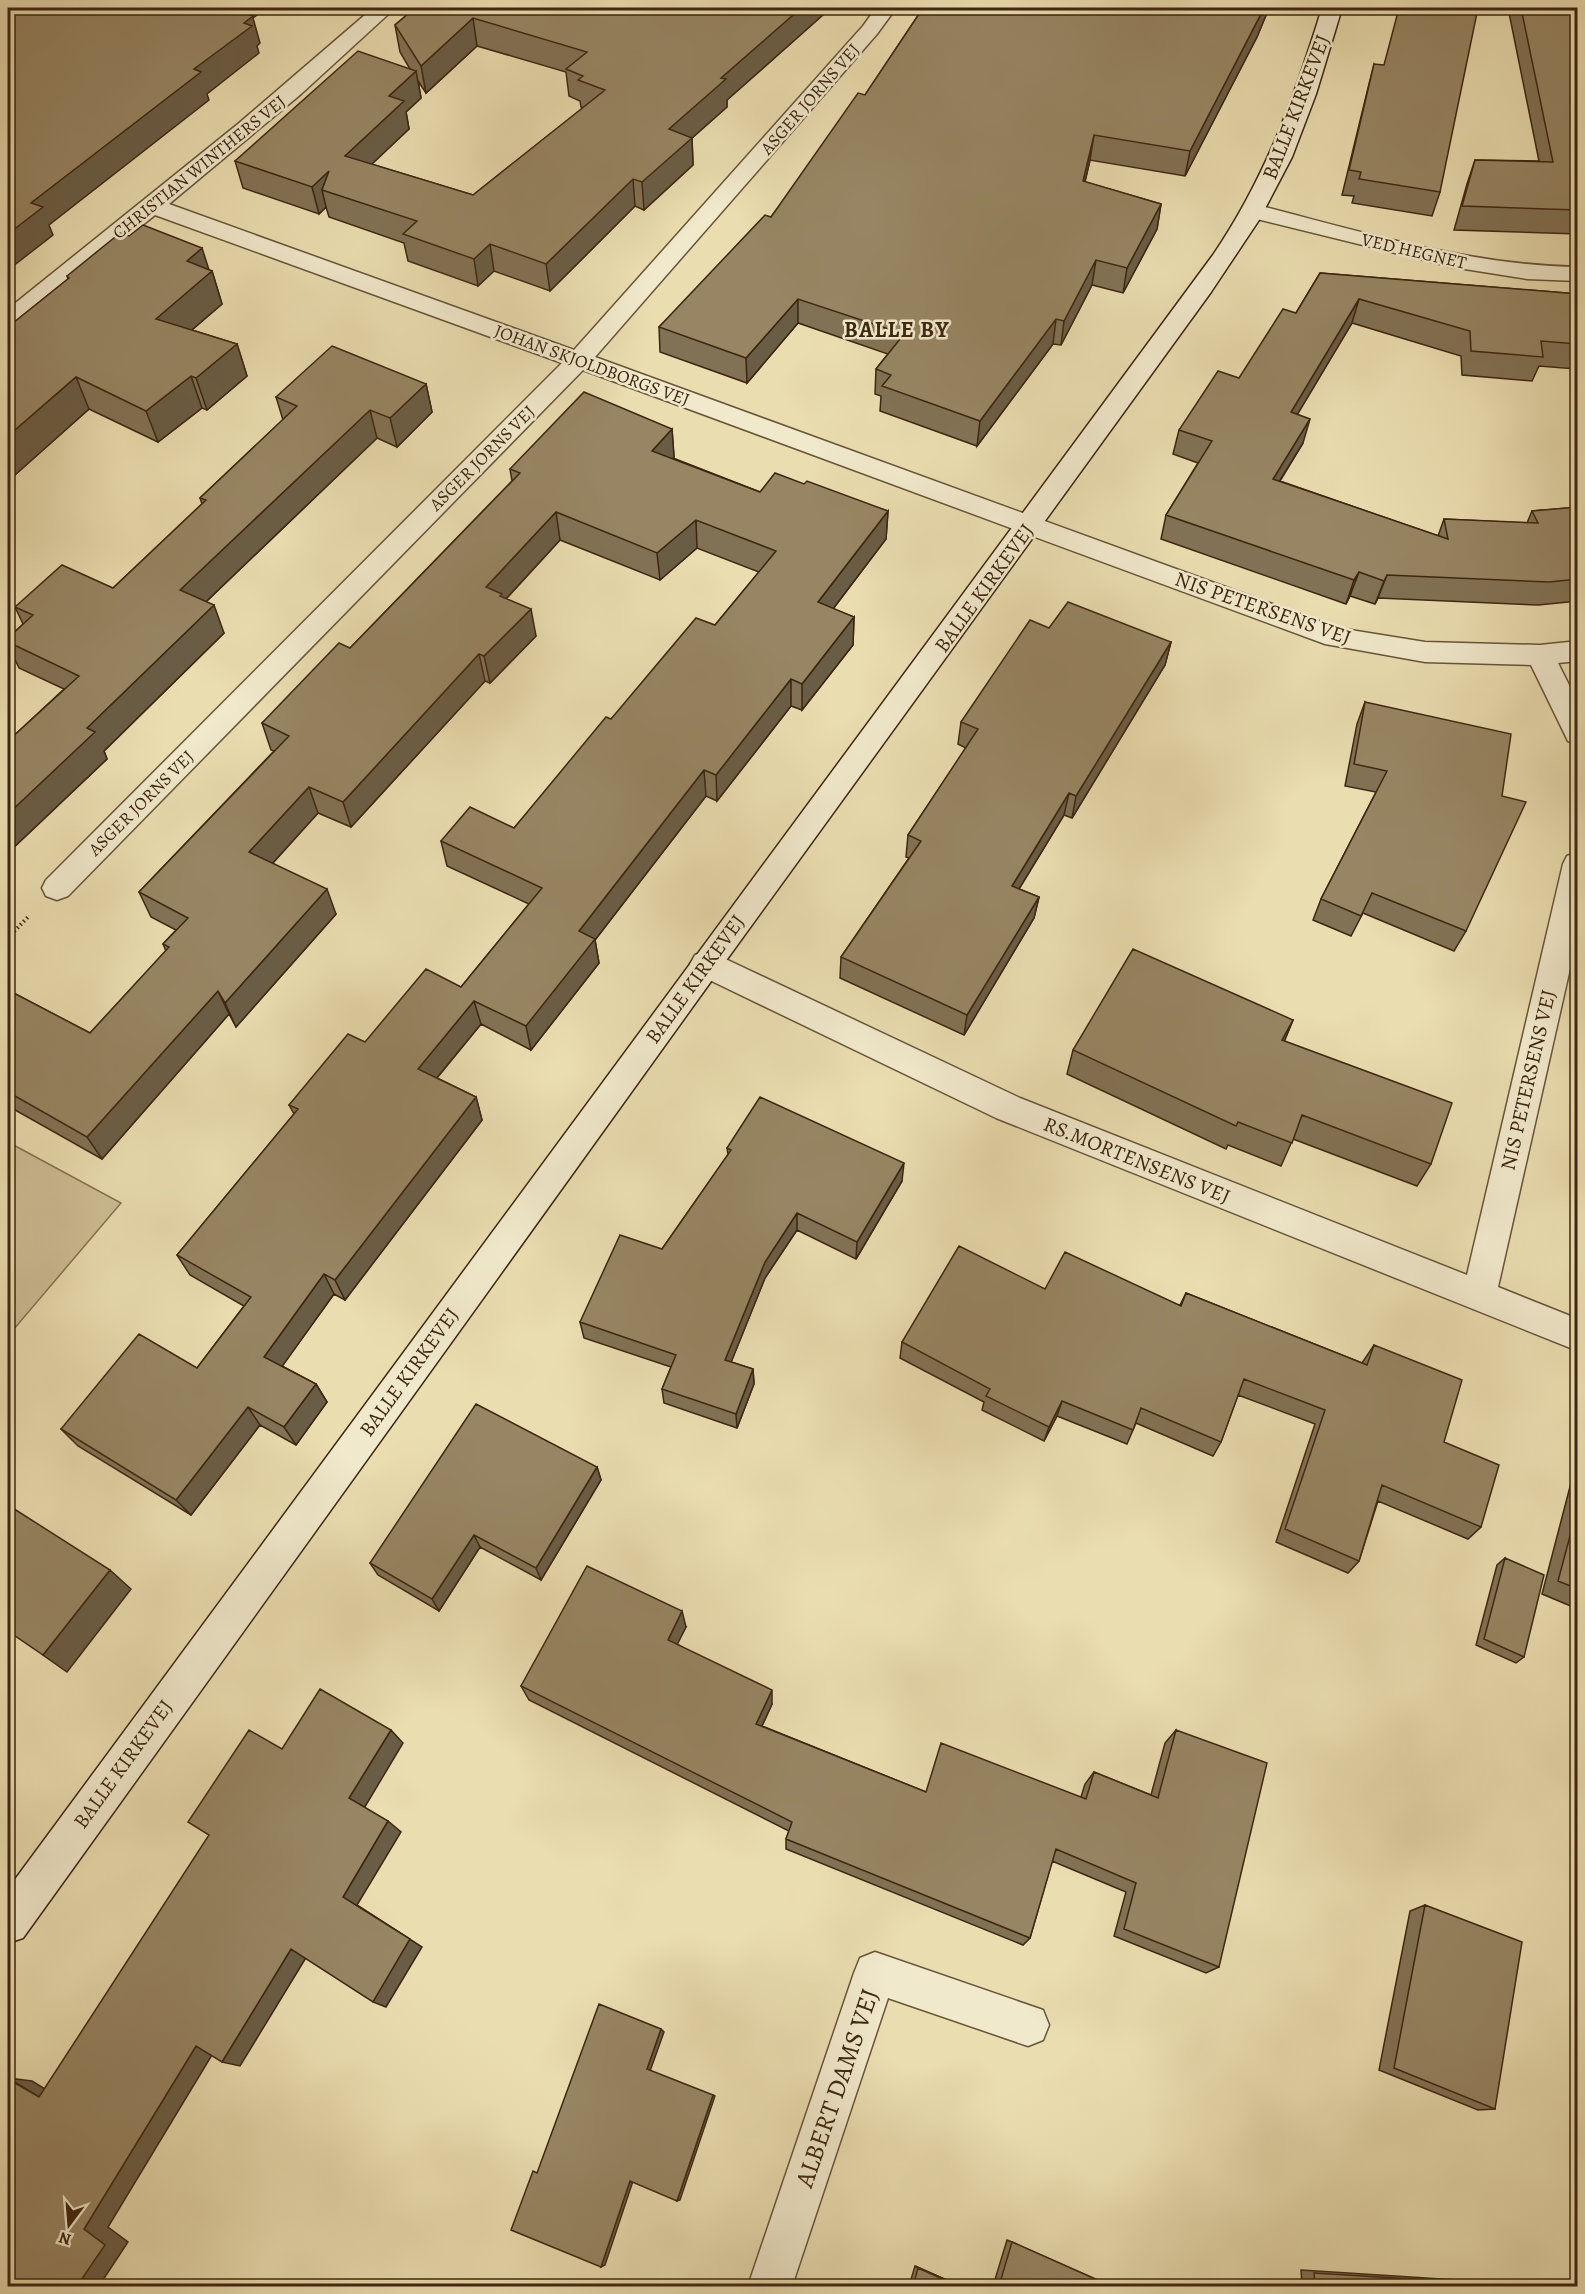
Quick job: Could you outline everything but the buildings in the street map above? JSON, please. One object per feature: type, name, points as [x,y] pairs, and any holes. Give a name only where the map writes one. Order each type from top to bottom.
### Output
[{"type":"street","name":"CHRISTIAN WINTHERS VEJ","points":[[8,321],[153,206],[311,75],[385,8]]},
{"type":"street","name":"ASGER JORNS VEJ","points":[[57,888],[579,360],[862,39],[886,8]]},
{"type":"street","name":"BALLE KIRKEVEJ","points":[[8,1923],[706,964],[1203,287],[1253,211],[1292,131],[1332,8]]},
{"type":"street","name":"JOHAN SKJOLDBORGS VEJ","points":[[153,206],[1031,524]]},
{"type":"street","name":"VED HEGNET","points":[[1253,211],[1452,261],[1513,271],[1578,274]]},
{"type":"street","name":"NIS PETERSENS VEJ","points":[[1031,524],[1335,637],[1425,652],[1540,655],[1578,651]]},
{"type":"street","points":[[1540,655],[1578,733]]},
{"type":"street","name":"NIS PETERSENS VEJ","points":[[1479,1296],[1578,864]]},
{"type":"street","name":"RS.MORTENSENS VEJ","points":[[706,964],[1008,1108],[1578,1335]]},
{"type":"street","name":"ALBERT DAMS VEJ","points":[[770,2286],[875,1973],[1028,2025]]},
{"type":"shaded area","points":[[8,1142],[121,1203],[8,1336]]},
{"type":"district","name":"BALLE BY","points":[[897,330]]}]
